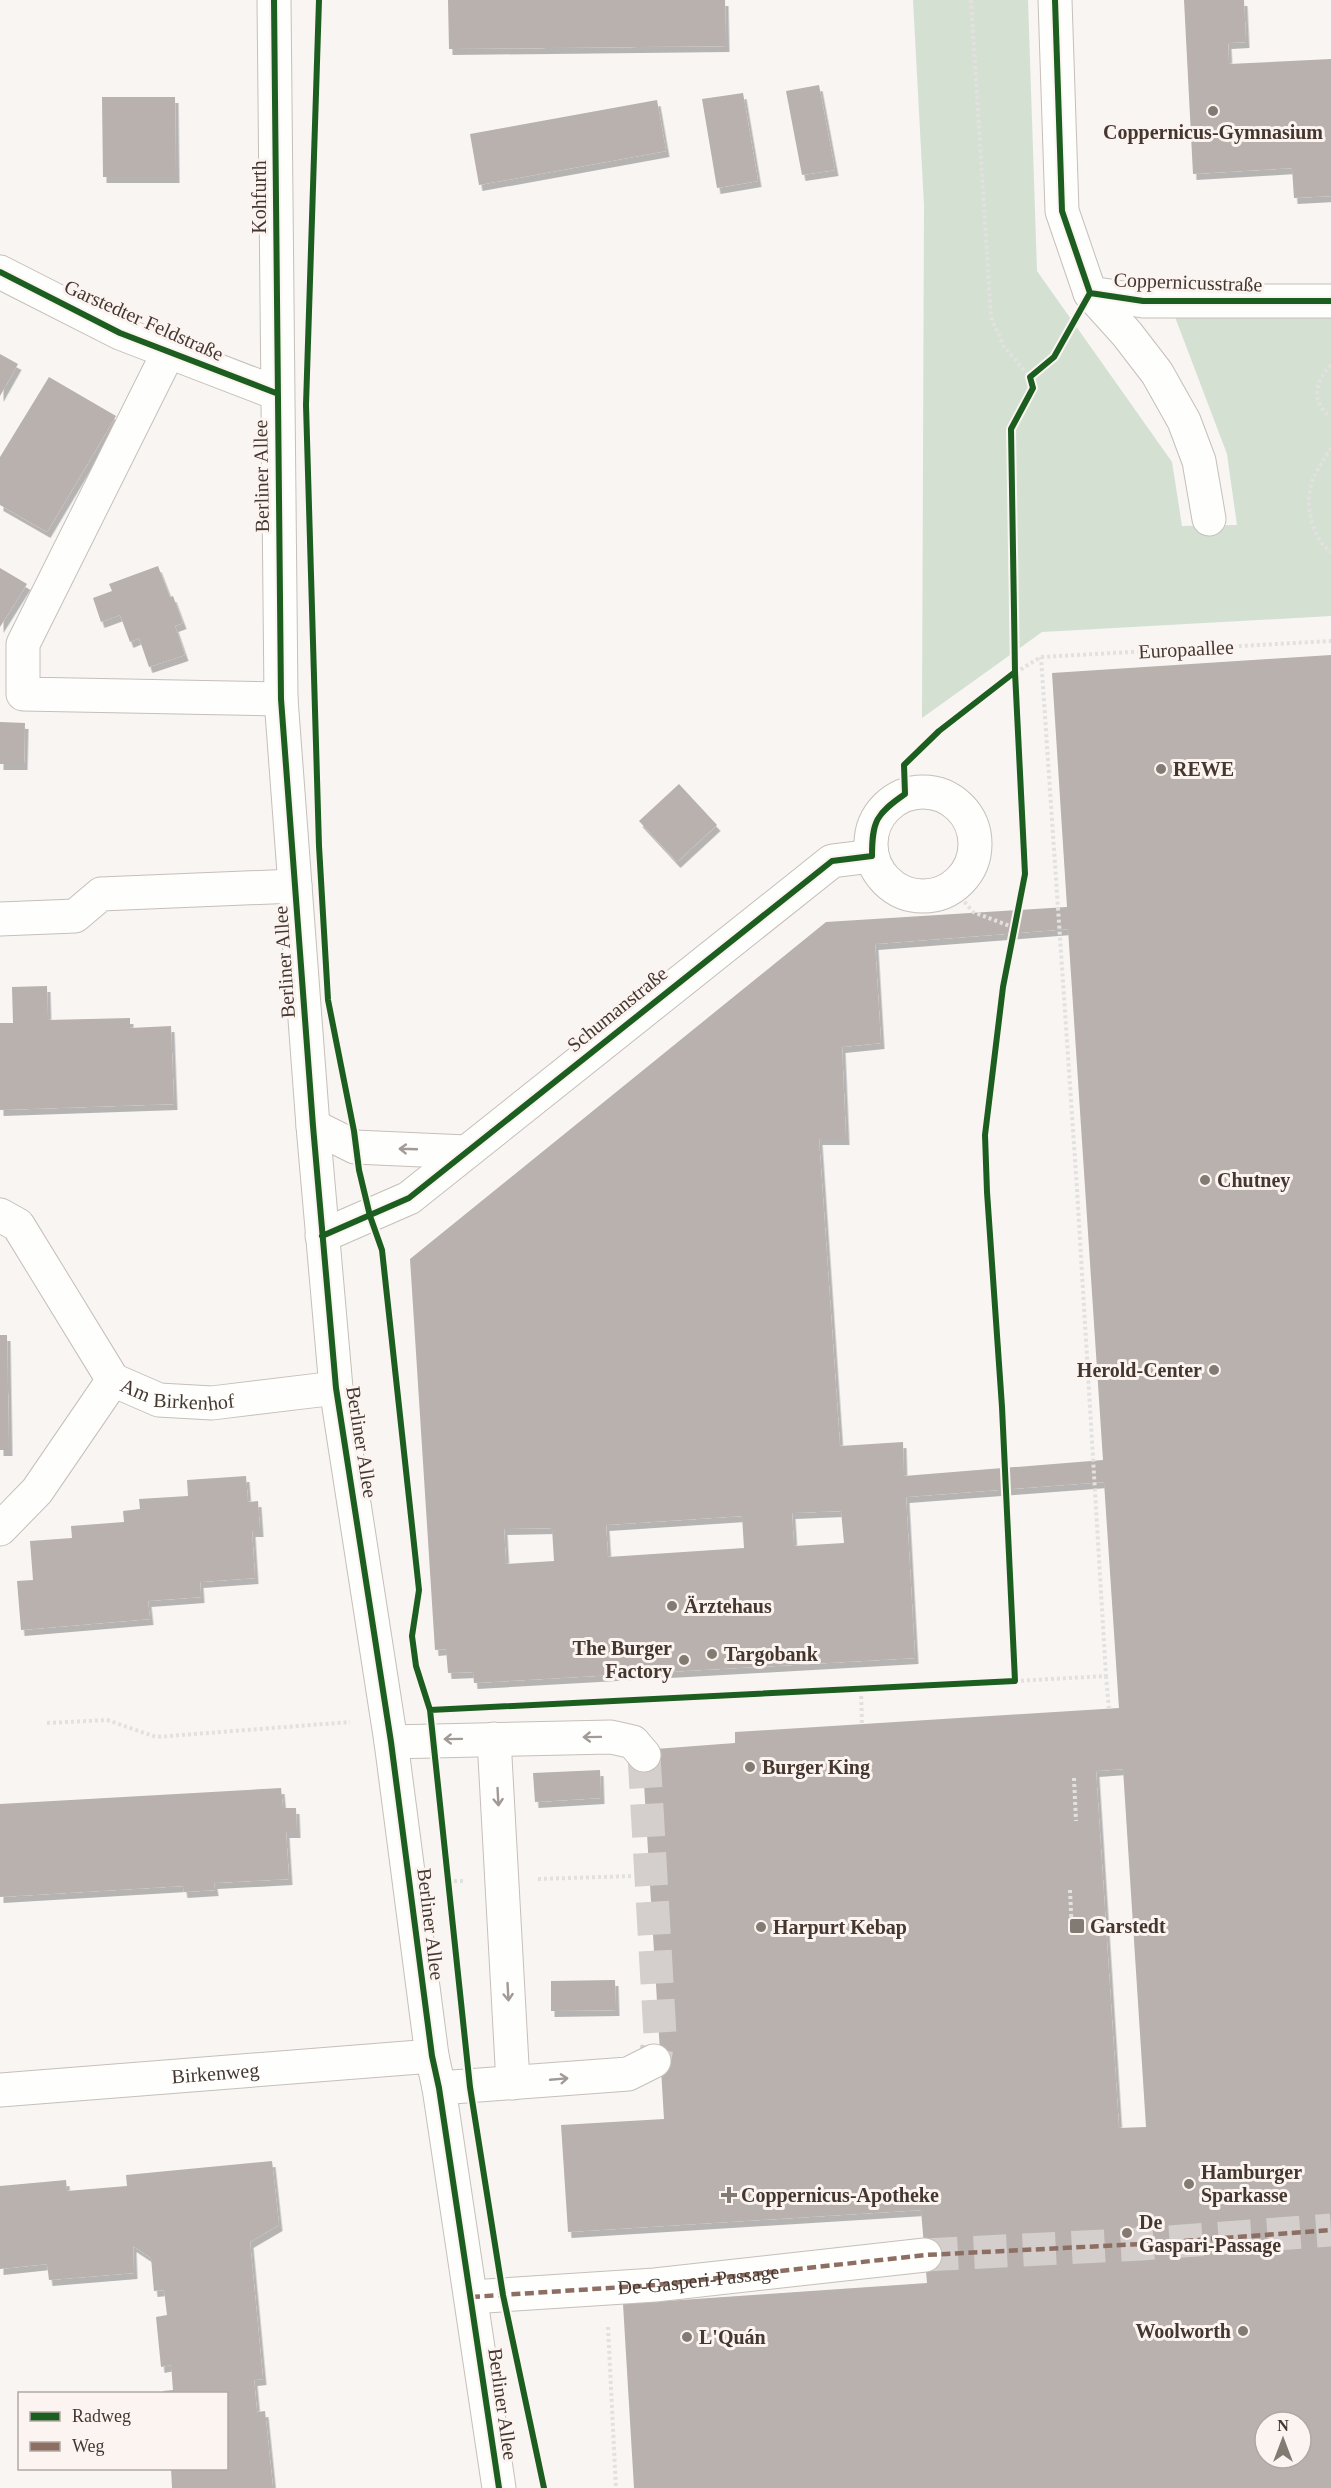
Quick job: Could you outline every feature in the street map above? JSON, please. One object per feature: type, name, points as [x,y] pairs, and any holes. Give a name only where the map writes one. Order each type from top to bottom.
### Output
[{"type":"street","name":"Kohfurth","points":[[274,0],[276,393]]},
{"type":"street","name":"Coppernicusstraße","points":[[1055,0],[1062,211],[1090,293],[1143,301],[1331,301]]},
{"type":"street","name":"Garstedter Feldstraße","points":[[0,272],[120,333],[276,393]]},
{"type":"street","points":[[1090,293],[1127,334],[1157,373],[1184,421],[1200,460],[1209,519]]},
{"type":"street","points":[[168,352],[22,644],[23,694],[280,699]]},
{"type":"street","name":"Berliner Allee","points":[[276,393],[280,699],[336,1388],[389,1731],[432,2056],[439,2088],[499,2488]]},
{"type":"street","points":[[930,791],[954,801],[970,820],[976,844],[970,869],[952,888],[929,896],[904,893],[883,878],[872,856],[872,831],[876,823],[884,808],[905,794],[930,791]]},
{"type":"street","name":"Schumanstraße","points":[[322,1236],[409,1198],[832,861],[872,856]]},
{"type":"street","points":[[0,919],[75,916],[101,894],[295,885]]},
{"type":"street","points":[[313,1125],[355,1147],[466,1152]]},
{"type":"street","name":"Am Birkenhof","points":[[0,1215],[18,1225],[113,1380],[159,1400],[212,1403],[336,1388]]},
{"type":"street","points":[[0,1529],[37,1491],[113,1380]]},
{"type":"street","points":[[389,1731],[494,1739],[611,1737],[633,1742],[644,1755]]},
{"type":"street","points":[[494,1739],[513,2084]]},
{"type":"street","name":"Birkenweg","points":[[0,2090],[432,2056]]},
{"type":"street","points":[[439,2088],[628,2074],[654,2061]]},
{"type":"street","name":"De-Gasperi-Passage","points":[[471,2297],[655,2285],[925,2255]]},
{"type":"path","points":[[971,0],[991,317],[1004,347],[1030,377],[1038,370]]},
{"type":"path","points":[[1331,365],[1321,375],[1317,390],[1320,405],[1331,417]]},
{"type":"path","points":[[1331,448],[1312,479],[1310,500],[1312,525],[1331,552]]},
{"type":"path","points":[[905,794],[904,765],[939,731],[1015,672],[1041,657],[1109,1709]]},
{"type":"path","points":[[952,888],[973,912],[1015,928]]},
{"type":"path","points":[[1015,1681],[1106,1676]]},
{"type":"path","points":[[861,1690],[862,1724]]},
{"type":"path","points":[[47,1723],[107,1720],[156,1737],[389,1731]]},
{"type":"path","points":[[1074,1778],[1076,1821]]},
{"type":"path","points":[[446,1869],[448,1893]]},
{"type":"path","points":[[1070,1890],[1072,1933]]},
{"type":"path","points":[[608,2325],[616,2488]]},
{"type":"green space","points":[[913,0],[1028,0],[1037,271],[1172,462],[1182,526],[1237,525],[1227,454],[1175,317],[1331,305],[1331,616],[1042,632],[922,718],[924,205]]},
{"type":"building","points":[[448,0],[725,0],[726,46],[449,49]]},
{"type":"building","points":[[1184,0],[1244,0],[1246,42],[1228,43],[1229,64],[1331,59],[1331,196],[1294,198],[1292,168],[1193,174]]},
{"type":"building","points":[[819,85],[835,170],[802,175],[786,91]]},
{"type":"building","points":[[743,93],[758,181],[717,188],[702,99]]},
{"type":"building","points":[[102,97],[175,97],[176,177],[103,177]]},
{"type":"building","points":[[657,100],[666,151],[479,185],[470,134]]},
{"type":"building","points":[[0,354],[18,364],[0,396]]},
{"type":"building","points":[[49,377],[116,416],[47,532],[0,505],[0,457]]},
{"type":"building","points":[[158,566],[183,623],[175,626],[185,655],[149,667],[139,638],[130,642],[120,615],[101,622],[93,598],[112,591],[109,584]]},
{"type":"building","points":[[0,568],[27,584],[0,627]]},
{"type":"building","points":[[1331,655],[1331,2488],[634,2488],[623,2304],[927,2283],[921,2210],[568,2232],[561,2125],[664,2119],[642,1750],[735,1743],[735,1732],[1119,1708],[1104,1482],[906,1497],[915,1658],[474,1683],[473,1672],[448,1673],[446,1649],[435,1650],[410,1259],[826,922],[1067,907],[1052,673]],"holes":[[[1068,929],[1103,1460],[904,1476],[903,1442],[840,1446],[819,1139],[846,1139],[842,1047],[881,1043],[875,944]],[[841,1511],[844,1543],[794,1546],[792,1513]],[[742,1516],[744,1548],[608,1557],[606,1525]],[[552,1528],[554,1561],[506,1564],[504,1529]],[[1123,1769],[1146,2127],[1119,2128],[1096,1771]]]},
{"type":"building","points":[[0,722],[25,723],[24,764],[0,764]]},
{"type":"building","points":[[679,784],[717,825],[677,862],[639,821]]},
{"type":"building","points":[[47,986],[48,1020],[130,1018],[130,1028],[171,1026],[174,1104],[0,1110],[0,1023],[13,1023],[12,987]]},
{"type":"building","points":[[0,1335],[7,1335],[9,1450],[0,1450]]},
{"type":"building","points":[[246,1476],[248,1502],[258,1501],[260,1531],[252,1531],[255,1578],[200,1582],[201,1597],[148,1601],[150,1619],[21,1630],[17,1581],[33,1580],[30,1541],[72,1538],[71,1526],[124,1522],[123,1511],[140,1509],[139,1499],[188,1496],[187,1480]]},
{"type":"building","points":[[600,1770],[601,1798],[535,1802],[533,1773]]},
{"type":"building","points":[[281,1788],[283,1808],[296,1808],[297,1832],[286,1832],[289,1879],[214,1883],[215,1890],[184,1892],[183,1886],[0,1897],[0,1804]]},
{"type":"building","points":[[615,1980],[616,2010],[551,2011],[551,1981]]},
{"type":"building","points":[[272,2161],[279,2225],[250,2242],[263,2379],[254,2380],[257,2412],[265,2411],[273,2488],[172,2488],[171,2470],[228,2470],[228,2392],[163,2392],[173,2390],[171,2365],[161,2367],[156,2317],[167,2315],[164,2290],[154,2291],[151,2258],[133,2246],[134,2273],[49,2280],[47,2264],[0,2269],[0,2186],[66,2180],[67,2191],[127,2186],[126,2175]]},
{"type":"tunnel","points":[[644,1755],[660,2035],[654,2061]]},
{"type":"tunnel","points":[[925,2255],[1142,2244],[1331,2230]]},
{"type":"marked path","points":[[471,2297],[655,2285],[925,2255],[1142,2244],[1331,2230]]},
{"type":"cycle path","points":[[274,0],[281,699],[313,1126],[336,1388],[391,1742],[432,2056],[439,2088],[499,2488]]},
{"type":"cycle path","points":[[319,0],[306,405],[319,846],[328,1000],[354,1131],[359,1170],[370,1216],[382,1250],[419,1590],[412,1636],[416,1666],[430,1710],[470,2087],[503,2295],[544,2488]]},
{"type":"cycle path","points":[[1055,0],[1062,211],[1090,293]]},
{"type":"cycle path","points":[[0,272],[120,333],[276,393]]},
{"type":"cycle path","points":[[1090,293],[1143,301],[1331,301]]},
{"type":"cycle path","points":[[430,1710],[1015,1681],[1002,1407],[985,1135],[1003,987],[1025,874],[1015,672],[1011,429],[1033,388],[1030,377],[1054,357],[1090,293]]},
{"type":"cycle path","points":[[322,1236],[409,1198],[832,861],[872,856],[873,834],[878,819],[888,807],[905,794],[904,765],[939,731],[1015,672]]},
{"type":"place","name":"Coppernicus-Gymnasium","points":[[1213,111]]},
{"type":"place","name":"REWE","points":[[1161,769]]},
{"type":"place","name":"Chutney","points":[[1205,1180]]},
{"type":"place","name":"Herold-Center","points":[[1214,1370]]},
{"type":"place","name":"Ärztehaus","points":[[672,1606]]},
{"type":"place","name":"Targobank","points":[[712,1654]]},
{"type":"place","name":"The Burger Factory","points":[[684,1660]]},
{"type":"place","name":"Burger King","points":[[750,1767]]},
{"type":"place","name":"Garstedt","points":[[1077,1926]]},
{"type":"place","name":"Harpurt Kebap","points":[[761,1927]]},
{"type":"place","name":"Hamburger Sparkasse","points":[[1189,2184]]},
{"type":"place","name":"Coppernicus-Apotheke","points":[[729,2195]]},
{"type":"place","name":"De Gaspari-Passage","points":[[1127,2233]]},
{"type":"place","name":"Woolworth","points":[[1243,2331]]},
{"type":"place","name":"L'Quán","points":[[687,2337]]}]
